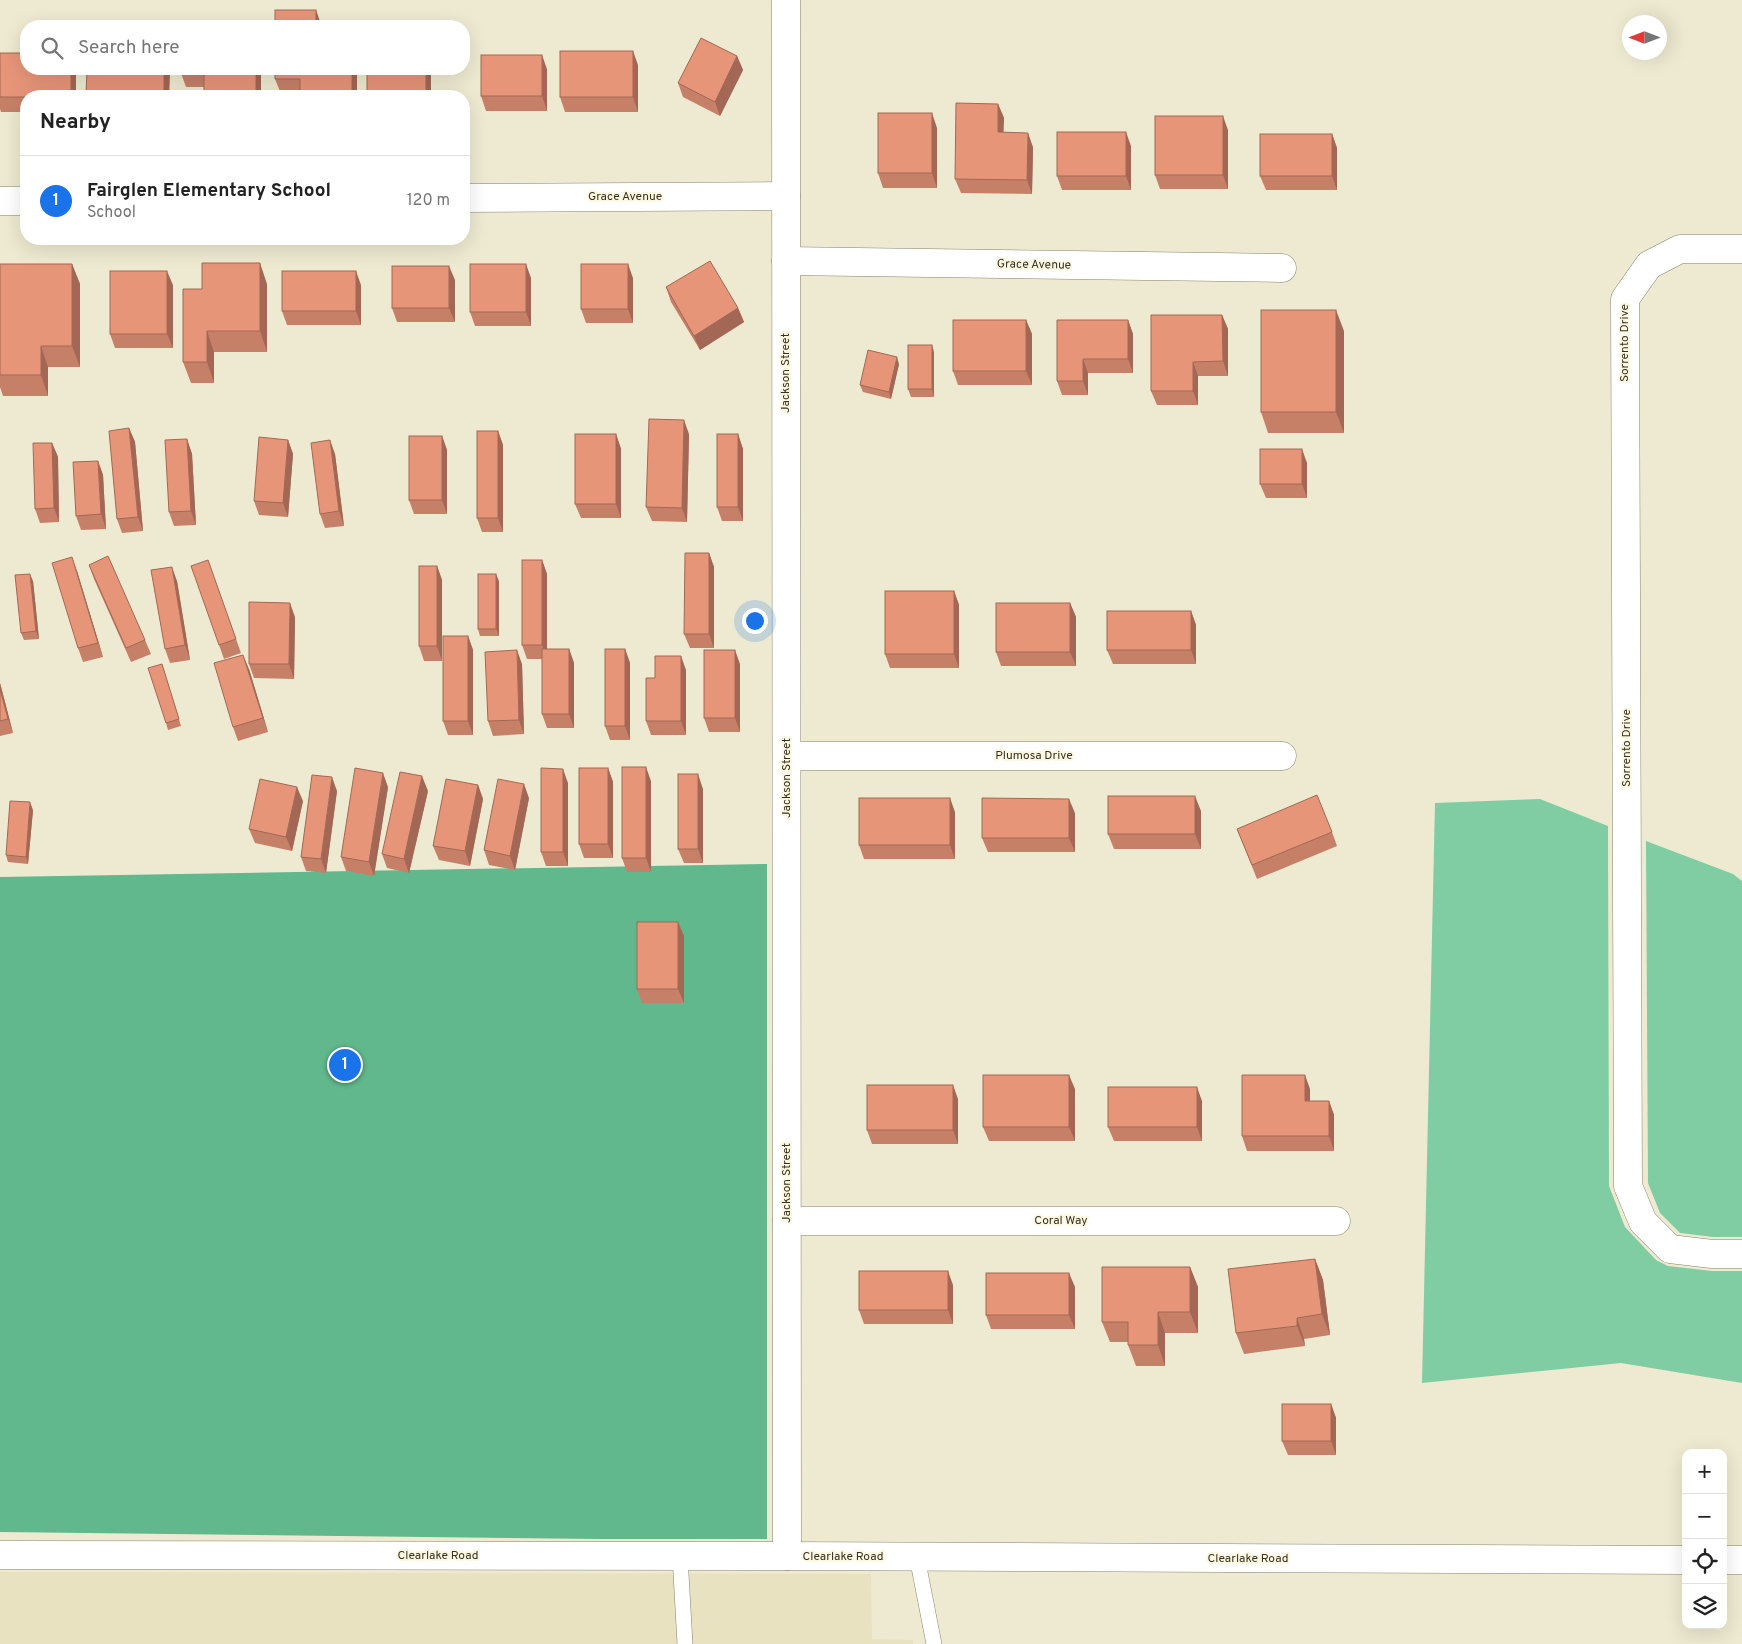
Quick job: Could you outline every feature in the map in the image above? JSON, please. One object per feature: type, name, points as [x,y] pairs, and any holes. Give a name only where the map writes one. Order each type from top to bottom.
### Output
[{"type":"street","name":"Jackson Street","points":[[786,0],[786,1556]]},
{"type":"street","name":"Grace Avenue","points":[[470,198],[786,196]]},
{"type":"street","points":[[0,201],[20,201]]},
{"type":"street","name":"Sorrento Drive","points":[[1742,249],[1680,249],[1649,265],[1625,299],[1628,1186],[1643,1222],[1670,1249],[1712,1254],[1742,1254]]},
{"type":"street","name":"Grace Avenue","points":[[786,261],[1282,268]]},
{"type":"street","name":"Plumosa Drive","points":[[786,756],[1282,756]]},
{"type":"street","name":"Coral Way","points":[[786,1221],[1336,1221]]},
{"type":"street","name":"Clearlake Road","points":[[0,1555],[1682,1560]]},
{"type":"street","points":[[1727,1560],[1742,1560]]},
{"type":"lane","points":[[680,1556],[685,1644]]},
{"type":"lane","points":[[916,1557],[934,1644]]},
{"type":"shaded area","points":[[0,1572],[871,1574],[872,1639],[913,1640],[913,1644],[0,1644]]},
{"type":"green space","points":[[1540,799],[1608,826],[1609,1186],[1625,1227],[1656,1260],[1668,1266],[1712,1271],[1742,1271],[1742,1383],[1621,1363],[1422,1383],[1435,803]]},
{"type":"green space","points":[[1646,841],[1733,874],[1742,881],[1742,1237],[1713,1237],[1680,1233],[1660,1213],[1648,1183]]},
{"type":"green space","points":[[767,864],[767,1539],[599,1539],[0,1532],[0,877]]},
{"type":"building","points":[[275,10],[316,10],[316,20],[275,20]]},
{"type":"building","points":[[701,38],[737,56],[715,102],[678,83]]},
{"type":"building","points":[[560,51],[633,51],[633,97],[560,97]]},
{"type":"building","points":[[0,53],[20,53],[20,75],[71,75],[71,90],[20,90],[20,97],[0,97]]},
{"type":"building","points":[[481,55],[542,55],[542,96],[481,96]]},
{"type":"building","points":[[87,75],[164,75],[164,90],[86,90]]},
{"type":"building","points":[[204,75],[256,75],[256,90],[204,90]]},
{"type":"building","points":[[275,75],[352,75],[352,90],[300,90],[300,79],[275,79]]},
{"type":"building","points":[[367,75],[426,75],[426,90],[367,90]]},
{"type":"building","points":[[956,103],[998,104],[998,132],[1028,133],[1027,180],[955,179]]},
{"type":"building","points":[[878,113],[932,113],[932,173],[878,173]]},
{"type":"building","points":[[1155,116],[1223,116],[1223,175],[1155,175]]},
{"type":"building","points":[[1057,132],[1126,132],[1126,176],[1057,176]]},
{"type":"building","points":[[1260,134],[1332,134],[1332,176],[1260,176]]},
{"type":"building","points":[[710,261],[738,308],[694,336],[666,287]]},
{"type":"building","points":[[202,263],[260,263],[260,331],[207,331],[207,362],[183,362],[183,289],[202,289]]},
{"type":"building","points":[[0,264],[72,264],[72,346],[41,346],[41,375],[0,375]]},
{"type":"building","points":[[470,264],[526,264],[526,312],[470,312]]},
{"type":"building","points":[[581,264],[628,264],[628,309],[581,309]]},
{"type":"building","points":[[392,266],[449,266],[449,308],[392,308]]},
{"type":"building","points":[[110,271],[167,271],[167,334],[110,334]]},
{"type":"building","points":[[282,271],[356,271],[356,311],[282,311]]},
{"type":"building","points":[[1261,310],[1336,310],[1336,412],[1261,412]]},
{"type":"building","points":[[1151,315],[1222,315],[1223,361],[1193,362],[1193,391],[1151,391]]},
{"type":"building","points":[[953,320],[1026,320],[1026,371],[953,371]]},
{"type":"building","points":[[1057,320],[1128,320],[1128,359],[1083,359],[1083,381],[1057,381]]},
{"type":"building","points":[[908,345],[932,345],[932,389],[908,389]]},
{"type":"building","points":[[868,350],[897,357],[889,392],[860,385]]},
{"type":"building","points":[[649,419],[684,420],[682,508],[646,507]]},
{"type":"building","points":[[129,428],[138,517],[117,519],[109,431]]},
{"type":"building","points":[[477,431],[498,431],[498,518],[477,518]]},
{"type":"building","points":[[575,434],[616,434],[616,504],[575,504]]},
{"type":"building","points":[[717,434],[738,434],[738,507],[717,507]]},
{"type":"building","points":[[409,436],[442,436],[442,500],[409,500]]},
{"type":"building","points":[[259,437],[288,440],[283,503],[254,501]]},
{"type":"building","points":[[187,439],[191,511],[169,512],[165,440]]},
{"type":"building","points":[[330,440],[339,511],[320,514],[311,443]]},
{"type":"building","points":[[33,443],[52,443],[54,508],[35,509]]},
{"type":"building","points":[[1260,449],[1302,449],[1302,484],[1260,484]]},
{"type":"building","points":[[98,461],[101,514],[76,516],[73,462]]},
{"type":"building","points":[[685,553],[709,553],[709,634],[684,634]]},
{"type":"building","points":[[108,556],[145,640],[126,648],[89,565]]},
{"type":"building","points":[[72,557],[98,643],[78,648],[52,563]]},
{"type":"building","points":[[208,560],[236,639],[219,645],[191,566]]},
{"type":"building","points":[[522,560],[542,560],[542,645],[522,645]]},
{"type":"building","points":[[419,566],[437,566],[437,646],[419,646]]},
{"type":"building","points":[[172,567],[185,645],[165,649],[151,570]]},
{"type":"building","points":[[30,574],[36,631],[21,633],[15,575]]},
{"type":"building","points":[[478,574],[496,574],[496,629],[478,629]]},
{"type":"building","points":[[885,591],[954,591],[954,654],[885,654]]},
{"type":"building","points":[[249,602],[290,603],[289,664],[249,664]]},
{"type":"building","points":[[996,603],[1070,603],[1070,652],[996,652]]},
{"type":"building","points":[[1107,611],[1191,611],[1191,650],[1107,650]]},
{"type":"building","points":[[443,636],[468,636],[468,721],[443,721]]},
{"type":"building","points":[[542,649],[569,649],[569,714],[542,714]]},
{"type":"building","points":[[605,649],[625,649],[625,726],[605,726]]},
{"type":"building","points":[[517,650],[519,720],[488,721],[485,652]]},
{"type":"building","points":[[704,650],[735,650],[735,718],[704,718]]},
{"type":"building","points":[[243,655],[263,718],[233,727],[214,663]]},
{"type":"building","points":[[655,656],[681,656],[681,721],[646,721],[646,678],[655,678]]},
{"type":"building","points":[[162,664],[179,719],[166,723],[148,668]]},
{"type":"building","points":[[0,689],[8,719],[0,721]]},
{"type":"building","points":[[622,767],[646,767],[646,858],[622,858]]},
{"type":"building","points":[[355,768],[383,773],[369,862],[341,857]]},
{"type":"building","points":[[541,768],[563,769],[563,852],[541,852]]},
{"type":"building","points":[[579,768],[608,768],[608,844],[579,844]]},
{"type":"building","points":[[400,772],[422,776],[404,859],[382,854]]},
{"type":"building","points":[[678,774],[698,774],[698,849],[678,849]]},
{"type":"building","points":[[312,775],[332,777],[321,859],[301,857]]},
{"type":"building","points":[[260,779],[297,787],[286,837],[249,829]]},
{"type":"building","points":[[446,779],[478,785],[465,851],[433,846]]},
{"type":"building","points":[[498,779],[524,784],[510,856],[484,850]]},
{"type":"building","points":[[1317,795],[1332,832],[1252,865],[1237,829]]},
{"type":"building","points":[[1108,796],[1195,796],[1195,834],[1108,834]]},
{"type":"building","points":[[859,798],[950,798],[950,845],[859,845]]},
{"type":"building","points":[[982,798],[1069,799],[1069,838],[982,838]]},
{"type":"building","points":[[10,801],[30,802],[26,857],[6,855]]},
{"type":"building","points":[[637,922],[678,922],[678,989],[637,989]]},
{"type":"building","points":[[983,1075],[1069,1075],[1069,1127],[983,1127]]},
{"type":"building","points":[[1242,1075],[1305,1075],[1305,1101],[1329,1101],[1329,1136],[1242,1136]]},
{"type":"building","points":[[867,1085],[953,1085],[953,1130],[867,1130]]},
{"type":"building","points":[[1108,1087],[1197,1087],[1197,1127],[1108,1127]]},
{"type":"building","points":[[1315,1259],[1322,1314],[1297,1318],[1297,1326],[1236,1333],[1228,1269]]},
{"type":"building","points":[[1102,1267],[1190,1267],[1190,1312],[1158,1312],[1158,1345],[1128,1345],[1128,1322],[1102,1322]]},
{"type":"building","points":[[859,1271],[948,1271],[948,1310],[859,1310]]},
{"type":"building","points":[[986,1273],[1069,1273],[1069,1315],[986,1315]]},
{"type":"building","points":[[1282,1404],[1331,1404],[1331,1441],[1282,1441]]},
{"type":"place","name":"Fairglen Elementary School","points":[[345,1065]]}]
